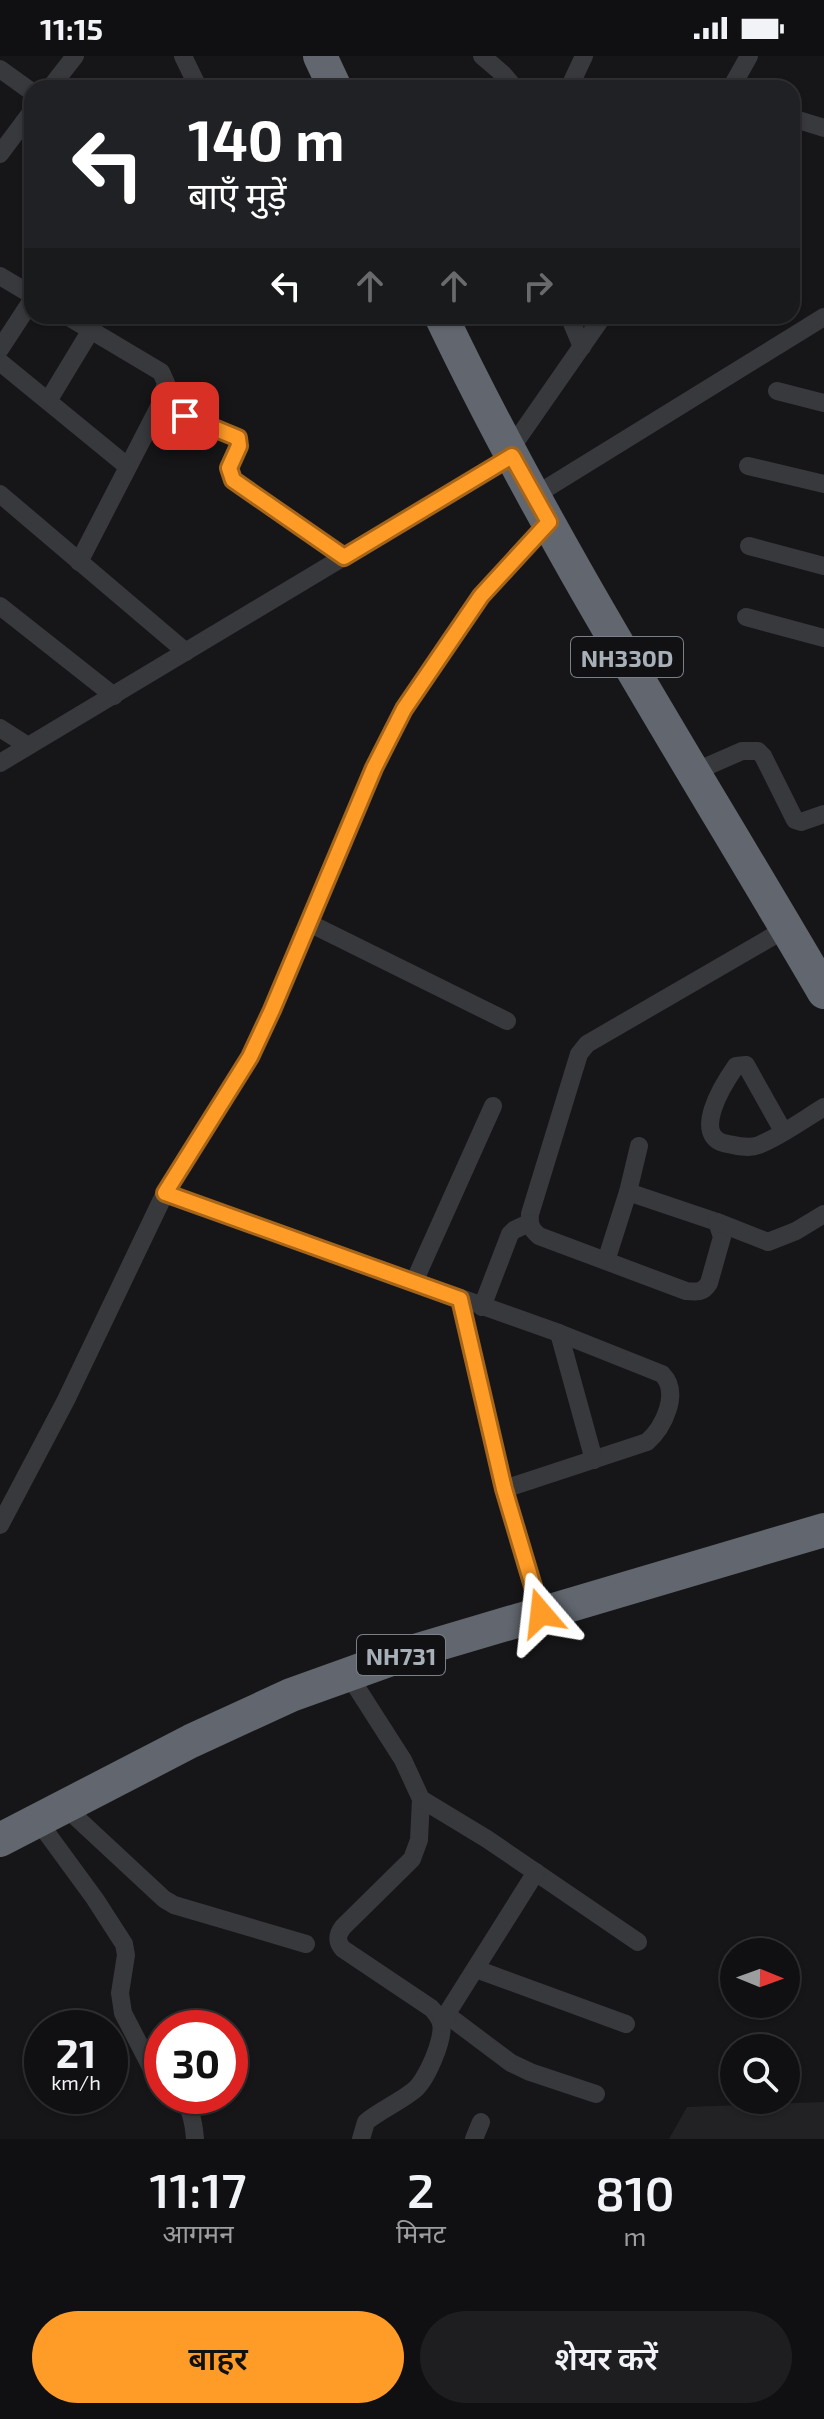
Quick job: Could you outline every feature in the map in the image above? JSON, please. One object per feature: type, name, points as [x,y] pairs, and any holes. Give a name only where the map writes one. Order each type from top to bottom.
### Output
[{"type":"highway","points":[[320,56],[331,80]]},
{"type":"highway","name":"NH330D","points":[[445,324],[510,454],[824,992]]},
{"type":"highway","name":"NH731","points":[[0,1840],[291,1695],[408,1653],[824,1530]]},
{"type":"street","points":[[56,80],[75,56]]},
{"type":"street","points":[[183,56],[195,80]]},
{"type":"street","points":[[573,80],[584,56]]},
{"type":"street","points":[[736,80],[749,56]]},
{"type":"street","points":[[489,58],[508,80]]},
{"type":"street","points":[[0,69],[24,86]]},
{"type":"street","points":[[800,120],[824,128]]},
{"type":"street","points":[[0,154],[24,125]]},
{"type":"street","points":[[0,276],[24,292]]},
{"type":"street","points":[[0,349],[24,311]]},
{"type":"street","points":[[0,1525],[66,1400],[165,1193],[250,1057],[374,768],[404,709],[481,596],[542,509],[824,317]]},
{"type":"street","points":[[79,562],[159,407],[166,383],[161,372],[81,324]]},
{"type":"street","points":[[572,324],[582,347]]},
{"type":"street","points":[[0,763],[510,454],[598,324]]},
{"type":"street","points":[[48,401],[91,330]]},
{"type":"street","points":[[0,362],[127,466]]},
{"type":"street","points":[[777,391],[824,403]]},
{"type":"street","points":[[159,407],[238,438],[239,446],[229,468],[233,480],[344,557]]},
{"type":"street","points":[[748,466],[824,484]]},
{"type":"street","points":[[0,494],[186,652]]},
{"type":"street","points":[[749,546],[824,566]]},
{"type":"street","points":[[0,606],[114,696]]},
{"type":"street","points":[[746,617],[824,638]]},
{"type":"street","points":[[0,728],[28,746]]},
{"type":"street","points":[[694,772],[742,751],[758,751],[795,820],[801,822],[824,814]]},
{"type":"street","points":[[309,923],[507,1021]]},
{"type":"street","points":[[717,1222],[722,1237],[709,1283],[700,1292],[686,1291],[539,1236],[529,1223],[579,1054],[587,1044],[787,928]]},
{"type":"street","points":[[783,1131],[746,1065],[736,1066],[710,1115],[715,1139],[722,1143],[757,1146],[783,1131],[824,1107]]},
{"type":"street","points":[[414,1282],[493,1106]]},
{"type":"street","points":[[606,1261],[639,1146]]},
{"type":"street","points":[[628,1192],[768,1242],[796,1231],[824,1214]]},
{"type":"street","points":[[165,1193],[559,1333],[662,1374],[670,1386],[670,1400],[662,1423],[647,1442],[504,1489]]},
{"type":"street","points":[[482,1307],[510,1234],[529,1223]]},
{"type":"street","points":[[460,1299],[504,1489],[541,1613]]},
{"type":"street","points":[[559,1333],[594,1460]]},
{"type":"street","points":[[348,1674],[403,1760],[421,1799],[419,1840],[412,1859],[343,1927],[338,1940],[343,1949],[511,2063],[596,2094]]},
{"type":"street","points":[[421,1799],[487,1839],[638,1942]]},
{"type":"street","points":[[51,1814],[174,1905],[306,1944]]},
{"type":"street","points":[[51,1814],[95,1899],[124,1944],[126,1955],[120,1993],[123,2013],[144,2054]]},
{"type":"street","points":[[361,2139],[366,2122],[415,2090],[423,2080],[442,2035],[444,2019],[536,1872]]},
{"type":"street","points":[[476,1969],[626,2024]]},
{"type":"street","points":[[190,2114],[195,2139]]},
{"type":"shaded area","points":[[824,2102],[824,2139],[669,2139],[687,2107],[720,2106],[720,2114],[800,2114],[800,2103]]},
{"type":"route","points":[[185,416],[238,438],[239,446],[229,468],[233,480],[344,557],[512,456],[549,522],[481,596],[404,709],[374,768],[250,1057],[165,1193],[460,1299],[504,1489],[541,1613]]}]
